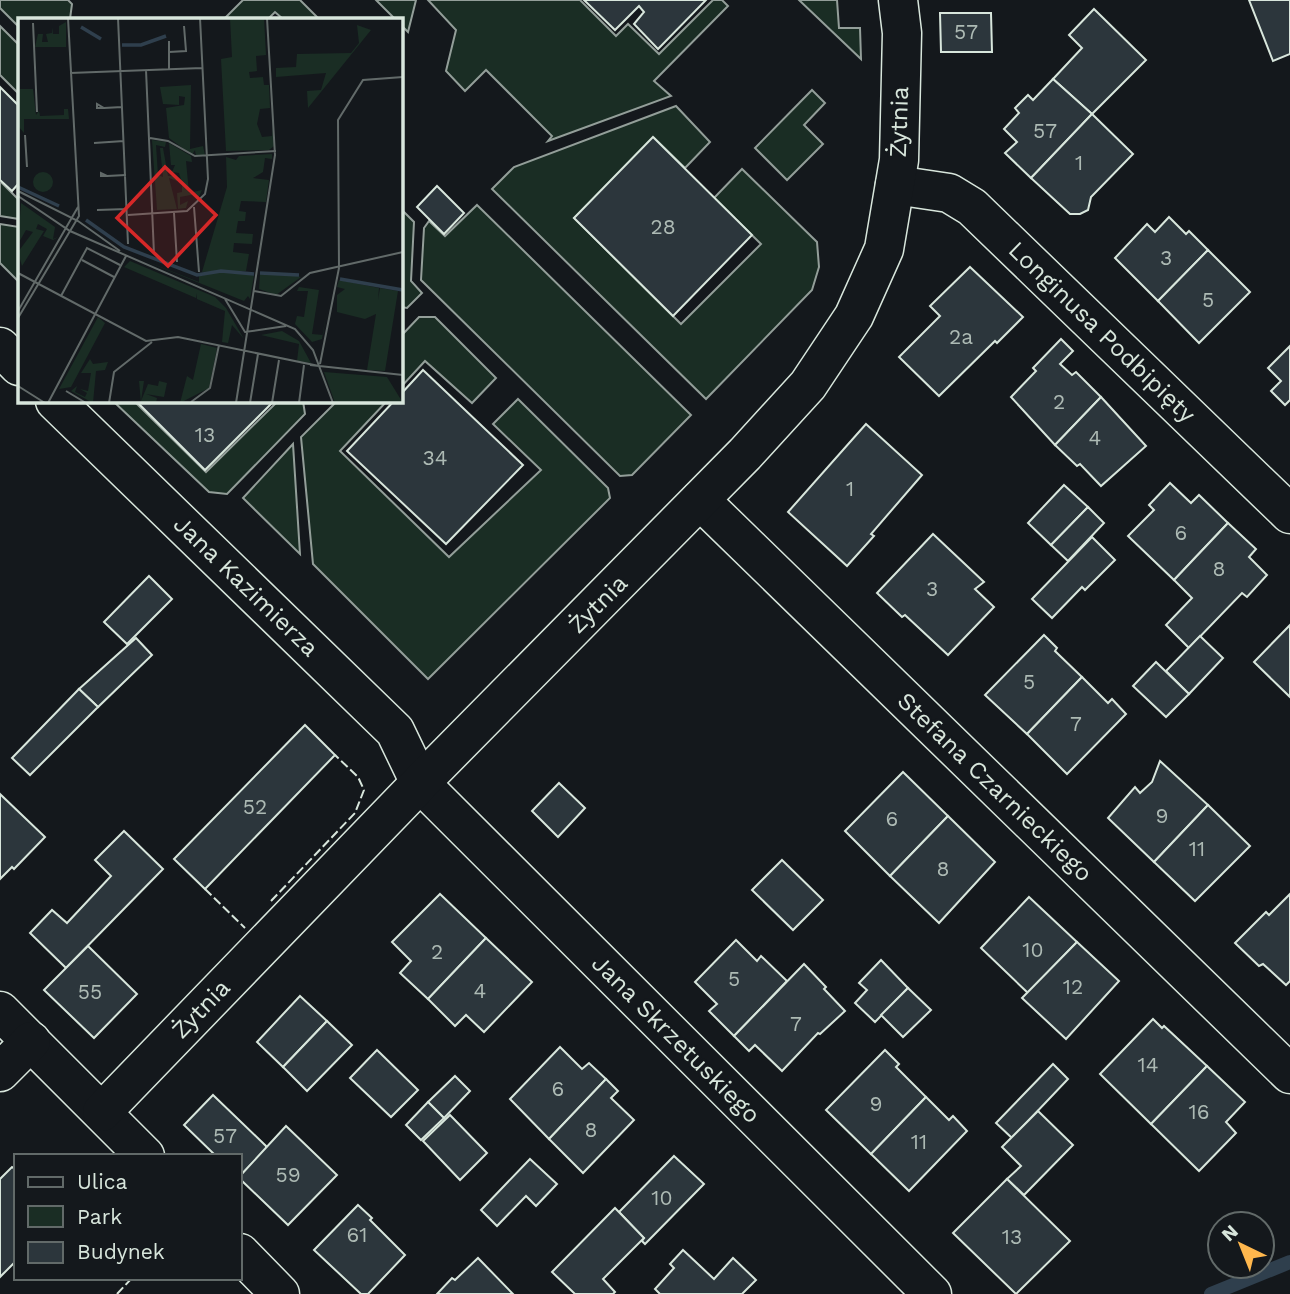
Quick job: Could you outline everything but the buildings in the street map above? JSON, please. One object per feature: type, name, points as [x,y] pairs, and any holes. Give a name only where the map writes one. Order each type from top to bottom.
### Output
[{"type":"street","name":"Żytnia","points":[[102,1112],[420,783],[701,500],[808,385],[854,316],[884,249],[899,160],[902,33],[898,0]]},
{"type":"street","name":"Longinusa Podbipięty","points":[[895,185],[949,193],[972,207],[1290,514]]},
{"type":"street","points":[[0,348],[18,365]]},
{"type":"street","name":"Jana Kazimierza","points":[[56,402],[395,731],[420,783]]},
{"type":"street","name":"Stefana Czarnieckiego","points":[[701,500],[1290,1074]]},
{"type":"street","name":"Jana Skrzetuskiego","points":[[420,783],[932,1294]]},
{"type":"street","points":[[0,1011],[143,1154]]},
{"type":"street","points":[[0,1072],[31,1041]]},
{"type":"street","points":[[242,1255],[280,1294]]},
{"type":"green space","points":[[0,0],[68,0],[72,4],[70,18],[18,18],[18,26],[0,8]]},
{"type":"green space","points":[[243,0],[300,0],[318,18],[282,18],[275,12],[269,18],[225,18]]},
{"type":"green space","points":[[376,0],[416,0],[408,32],[402,26],[402,18],[394,18]]},
{"type":"green space","points":[[428,0],[580,0],[616,36],[628,24],[659,54],[713,0],[722,0],[728,6],[654,81],[671,96],[548,141],[552,136],[486,70],[465,91],[446,71],[456,30]]},
{"type":"green space","points":[[799,0],[837,0],[839,28],[860,28],[861,59]]},
{"type":"green space","points":[[0,26],[18,44],[18,93],[0,75]]},
{"type":"green space","points":[[812,90],[825,103],[804,125],[823,144],[787,180],[755,148]]},
{"type":"green space","points":[[676,106],[710,142],[685,168],[654,138],[574,218],[681,324],[761,244],[714,198],[742,169],[817,242],[819,267],[812,290],[706,399],[492,189],[514,167]]},
{"type":"green space","points":[[0,181],[18,199],[18,219],[0,216]]},
{"type":"green space","points":[[477,205],[691,415],[632,475],[620,476],[421,280],[424,228],[429,221],[445,236]]},
{"type":"green space","points":[[402,210],[414,222],[411,281],[422,293],[407,308],[402,307]]},
{"type":"green space","points":[[0,224],[18,227],[18,281],[0,263]]},
{"type":"green space","points":[[419,317],[435,317],[496,378],[472,403],[425,361],[402,386],[402,335]]},
{"type":"green space","points":[[518,399],[608,488],[610,498],[428,679],[313,564],[301,437],[336,402],[386,402],[340,451],[449,557],[541,470],[493,424]]},
{"type":"green space","points":[[114,402],[135,402],[206,472],[277,402],[303,402],[305,414],[227,494],[209,492]]},
{"type":"green space","points":[[293,444],[300,554],[243,498]]},
{"type":"waterway","points":[[1211,1294],[1290,1262]]},
{"type":"fence","points":[[271,901],[355,813],[364,790],[358,777],[335,755]]},
{"type":"fence","points":[[205,889],[245,928]]},
{"type":"fence","points":[[117,1294],[130,1280]]}]
